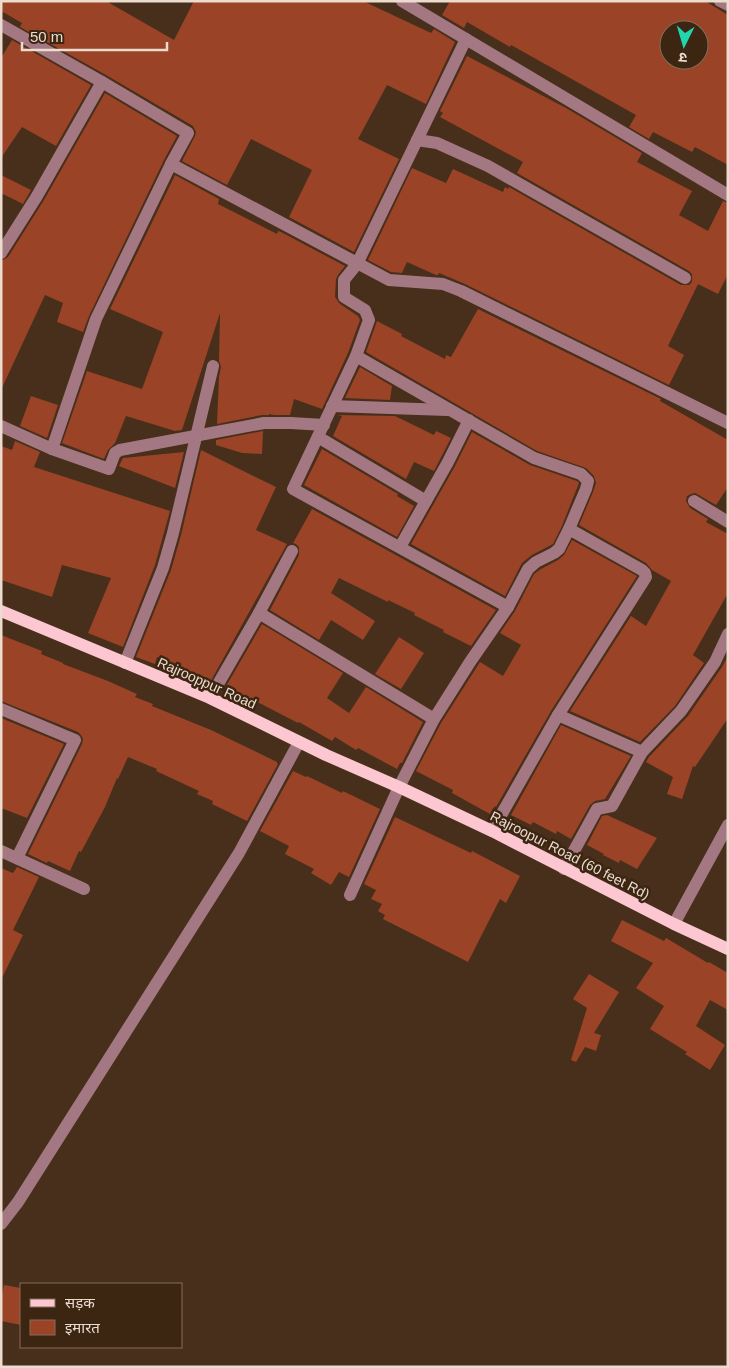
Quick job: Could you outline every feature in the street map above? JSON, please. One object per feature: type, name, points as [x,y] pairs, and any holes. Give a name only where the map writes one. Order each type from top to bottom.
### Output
[{"type":"main road","name":"Rajrooppur Road","points":[[1,611],[210,698],[326,755],[399,787]]},
{"type":"main road","name":"Rajroopur Road (60 feet Rd)","points":[[399,787],[492,831],[564,869],[728,949]]},
{"type":"street","points":[[402,1],[728,195]]},
{"type":"street","points":[[720,1],[728,5]]},
{"type":"street","points":[[3,29],[102,82],[188,133],[171,164],[96,320],[52,450]]},
{"type":"street","points":[[466,39],[357,264],[344,280],[344,297],[365,310],[369,320],[356,356],[293,488],[508,607]]},
{"type":"street","points":[[1,253],[37,196],[102,82]]},
{"type":"street","points":[[417,140],[437,143],[488,166],[685,278]]},
{"type":"street","points":[[171,164],[389,280],[443,284],[461,291],[728,423]]},
{"type":"street","points":[[350,895],[399,787],[434,719],[508,607],[528,569],[558,549],[569,529],[588,480],[581,474],[534,458],[356,356]]},
{"type":"street","points":[[125,662],[163,568],[213,366]]},
{"type":"street","points":[[332,406],[451,410]]},
{"type":"street","points":[[400,547],[448,462],[469,420]]},
{"type":"street","points":[[1,426],[52,450],[108,470],[115,453],[120,450],[264,423],[324,425]]},
{"type":"street","points":[[318,437],[426,501]]},
{"type":"street","points":[[694,501],[728,522]]},
{"type":"street","points":[[492,831],[558,715],[646,577],[642,570],[569,529]]},
{"type":"street","points":[[210,698],[292,552]]},
{"type":"street","points":[[259,613],[434,719]]},
{"type":"street","points":[[564,869],[597,809],[612,806],[642,752],[681,711],[714,662],[728,634]]},
{"type":"street","points":[[1,710],[75,740],[17,858]]},
{"type":"street","points":[[558,715],[642,752]]},
{"type":"street","points":[[1,1224],[18,1202],[239,853],[299,742]]},
{"type":"street","points":[[674,924],[728,825]]},
{"type":"street","points":[[1,851],[84,889]]},
{"type":"building","points":[[1,1],[106,1],[174,40],[194,1],[363,1],[431,33],[434,29],[455,42],[426,104],[387,85],[358,139],[399,159],[354,252],[289,217],[312,170],[251,139],[227,185],[182,161],[195,136],[196,132],[193,126],[20,27],[22,23],[1,11]]},
{"type":"building","points":[[450,1],[705,1],[728,15],[728,165],[695,147],[692,152],[653,132],[649,139],[629,127],[636,115],[467,22],[464,28],[442,15]]},
{"type":"building","points":[[12,40],[91,85],[56,146],[22,127],[1,158],[1,58]]},
{"type":"building","points":[[467,56],[566,108],[642,153],[637,162],[692,191],[679,215],[708,231],[723,201],[728,203],[728,274],[718,294],[698,284],[668,346],[684,355],[669,385],[439,273],[436,275],[407,262],[402,273],[391,272],[368,260],[412,168],[446,183],[453,169],[503,192],[505,187],[508,189],[509,187],[681,285],[689,285],[692,282],[692,274],[689,271],[517,173],[523,162],[440,117],[443,113],[440,111]]},
{"type":"building","points":[[105,93],[177,136],[89,316],[83,332],[57,322],[63,303],[45,295],[1,390],[1,261],[8,257],[44,200]]},
{"type":"building","points":[[1,175],[31,190],[23,204],[1,193]]},
{"type":"building","points":[[175,175],[219,199],[218,204],[277,234],[278,231],[281,232],[345,266],[336,279],[335,297],[340,304],[358,316],[360,320],[348,353],[322,409],[294,399],[290,415],[269,414],[217,424],[221,367],[219,361],[220,313],[182,430],[175,431],[126,416],[115,443],[108,450],[104,459],[62,443],[87,371],[142,389],[163,332],[110,309]]},
{"type":"building","points":[[478,309],[661,399],[660,401],[728,440],[728,487],[716,505],[695,493],[687,496],[686,501],[690,508],[708,519],[706,522],[728,534],[728,593],[693,655],[704,663],[675,706],[640,742],[570,711],[631,616],[646,626],[671,581],[652,570],[646,563],[579,525],[596,483],[594,476],[586,468],[537,451],[366,352],[377,321],[445,359],[446,355],[451,357]]},
{"type":"building","points":[[360,367],[392,386],[390,400],[345,398]]},
{"type":"building","points":[[31,396],[58,405],[47,438],[20,426]]},
{"type":"building","points":[[337,415],[395,416],[434,435],[436,431],[451,438],[434,471],[414,462],[406,479],[333,436],[342,416]]},
{"type":"building","points":[[263,431],[262,454],[242,453],[216,445],[216,440]]},
{"type":"building","points":[[472,432],[530,465],[579,483],[553,544],[532,555],[522,563],[505,596],[411,544]]},
{"type":"building","points":[[15,441],[40,452],[34,467],[170,511],[155,565],[123,647],[88,633],[111,578],[62,565],[52,597],[1,580],[1,446],[12,450]]},
{"type":"building","points":[[322,449],[398,494],[397,496],[414,506],[397,537],[304,485]]},
{"type":"building","points":[[201,450],[276,487],[256,530],[287,544],[208,686],[191,676],[192,673],[157,657],[155,664],[136,657],[171,570]]},
{"type":"building","points":[[184,452],[175,488],[119,466],[123,458]]},
{"type":"building","points":[[312,509],[496,610],[471,646],[414,615],[415,613],[339,578],[331,593],[375,621],[363,640],[331,620],[319,640],[270,610],[299,555],[299,547],[293,543]]},
{"type":"building","points":[[572,540],[637,576],[551,711],[496,807],[490,814],[452,793],[453,790],[416,771],[441,723],[480,662],[503,676],[521,645],[500,633],[515,611],[534,574],[564,555]]},
{"type":"building","points":[[262,624],[343,673],[327,698],[349,713],[366,687],[423,722],[397,769],[358,748],[356,750],[335,737],[332,741],[299,722],[246,696],[244,699],[225,688]]},
{"type":"building","points":[[1,635],[42,651],[41,654],[63,664],[137,694],[135,697],[153,704],[152,706],[211,730],[277,762],[278,764],[247,821],[212,804],[213,801],[197,794],[199,791],[156,771],[157,769],[128,757],[105,807],[81,852],[79,851],[70,871],[28,854],[83,739],[78,732],[1,701]]},
{"type":"building","points":[[399,637],[424,653],[401,689],[375,674]]},
{"type":"building","points":[[728,656],[728,718],[695,767],[693,766],[682,799],[667,794],[673,777],[646,762],[688,716]]},
{"type":"building","points":[[1,718],[64,744],[27,818],[1,808]]},
{"type":"building","points":[[561,725],[631,756],[605,799],[595,801],[590,805],[571,839],[557,831],[556,834],[533,822],[531,825],[511,815]]},
{"type":"building","points":[[293,771],[342,793],[343,791],[380,809],[349,877],[339,872],[331,885],[311,873],[314,869],[285,854],[289,846],[260,831]]},
{"type":"building","points":[[607,815],[657,838],[637,869],[620,860],[619,863],[587,845],[602,816]]},
{"type":"building","points":[[395,817],[471,853],[472,851],[520,876],[506,903],[500,899],[468,962],[383,919],[385,915],[378,911],[382,904],[371,899],[376,890],[364,884]]},
{"type":"building","points":[[17,867],[39,877],[13,930],[23,935],[1,980],[1,868],[13,873]]},
{"type":"building","points":[[622,920],[664,941],[666,938],[728,973],[728,1010],[710,1000],[696,1026],[725,1045],[710,1070],[685,1054],[687,1052],[650,1029],[664,1006],[636,988],[653,963],[611,941]]},
{"type":"building","points":[[589,974],[619,992],[594,1033],[601,1035],[596,1051],[585,1047],[576,1062],[571,1060],[587,1008],[573,999]]},
{"type":"building","points":[[4,1285],[20,1288],[20,1325],[1,1321],[1,1301]]}]
